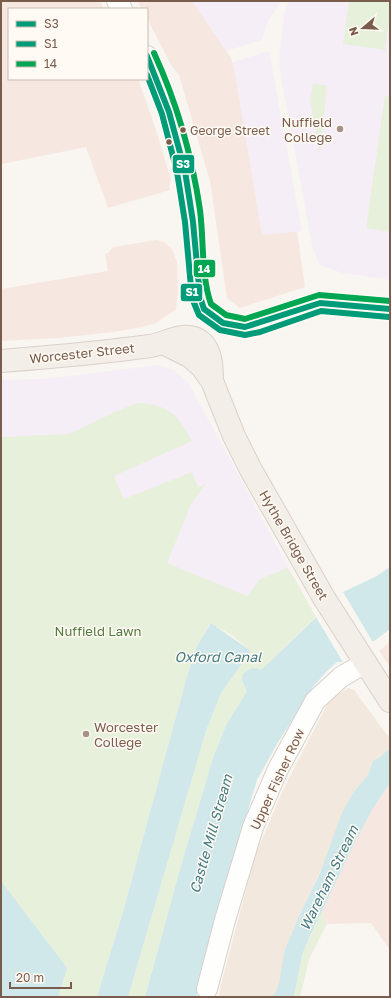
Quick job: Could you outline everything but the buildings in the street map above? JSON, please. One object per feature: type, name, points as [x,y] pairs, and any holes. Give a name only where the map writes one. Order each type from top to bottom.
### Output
[{"type":"main road","name":"Worcester Street","points":[[1,361],[77,355],[164,343]]},
{"type":"main road","name":"Hythe Bridge Street","points":[[164,343],[191,357],[202,367],[212,381],[234,436],[251,470],[324,598],[390,701]]},
{"type":"street","points":[[148,58],[159,81],[181,152],[192,211],[200,296],[204,309],[223,323],[246,327],[320,303],[390,309]]},
{"type":"street","name":"Upper Fisher Row","points":[[207,989],[225,920],[253,827],[278,769],[315,701],[341,677],[364,661]]},
{"type":"shaded area","points":[[1,1],[100,1],[104,8],[8,8],[8,80],[138,80],[156,130],[171,180],[169,186],[170,190],[108,208],[86,147],[1,164]]},
{"type":"shaded area","points":[[137,1],[192,1],[230,56],[297,231],[305,287],[240,308],[227,298],[210,181],[179,75],[171,65],[148,20],[148,8],[141,8]]},
{"type":"shaded area","points":[[192,1],[282,1],[268,21],[262,40],[226,51]]},
{"type":"shaded area","name":"Nuffield College","points":[[289,1],[390,1],[390,280],[342,273],[320,265],[313,250],[281,77],[279,57],[284,16]]},
{"type":"shaded area","name":"Nuffield College","points":[[269,51],[302,231],[262,235],[233,62]]},
{"type":"shaded area","points":[[156,240],[164,242],[171,248],[177,261],[178,291],[176,309],[156,323],[114,332],[58,338],[1,341],[1,289],[108,271],[105,254],[108,253],[113,247]]},
{"type":"shaded area","name":"Nuffield Lawn","points":[[158,365],[174,370],[188,382],[292,574],[240,608],[232,635],[211,623],[97,997],[1,997],[1,380],[46,379]]},
{"type":"shaded area","points":[[390,642],[390,667],[379,651]]},
{"type":"shaded area","points":[[348,688],[354,690],[390,739],[390,748],[373,761],[368,775],[362,783],[300,914],[285,949],[283,966],[275,994],[271,997],[219,997],[255,856],[260,844],[283,790],[329,701]]},
{"type":"shaded area","points":[[390,783],[390,950],[371,923],[327,924],[322,911],[356,840],[372,810]]},
{"type":"green space","points":[[349,1],[390,1],[385,50],[343,44]]},
{"type":"green space","points":[[313,83],[327,86],[320,155],[310,102]]},
{"type":"green space","points":[[385,96],[390,97],[390,232],[366,228]]},
{"type":"green space","name":"Nuffield Lawn","points":[[136,403],[157,406],[171,412],[182,424],[192,441],[114,476],[124,499],[192,472],[198,487],[206,484],[191,504],[167,563],[247,596],[260,579],[287,568],[292,574],[316,617],[261,670],[242,681],[247,691],[226,725],[213,758],[182,862],[145,997],[128,997],[206,731],[221,693],[251,651],[232,635],[210,623],[196,648],[186,680],[123,912],[97,997],[58,997],[66,968],[1,881],[1,437],[69,434]]},
{"type":"green space","points":[[322,911],[327,924],[309,959],[300,997],[294,997],[302,955]]},
{"type":"water","name":"Castle Mill Stream","points":[[390,567],[390,629],[346,662],[337,662],[326,672],[313,687],[277,744],[257,780],[196,997],[145,997],[182,862],[213,758],[226,725],[247,691],[242,681],[243,674],[252,668],[261,670],[343,592],[375,577]]},
{"type":"water","name":"Oxford Canal","points":[[211,623],[251,651],[221,693],[206,731],[128,997],[97,997],[123,912],[186,680],[196,648]]},
{"type":"water","name":"Wareham Stream","points":[[390,748],[390,783],[372,810],[356,840],[311,934],[302,955],[294,997],[271,997],[275,994],[279,983],[285,949],[320,873],[342,813],[353,793],[368,775],[373,761]]},
{"type":"water","points":[[1,881],[67,968],[58,997],[1,997]]},
{"type":"pier","points":[[343,592],[374,644],[347,664],[344,664],[316,617]]},
{"type":"transit line","name":"14","points":[[154,53],[177,110],[193,170],[200,210],[204,270],[211,304],[226,315],[245,319],[319,295],[390,301]]},
{"type":"transit line","name":"S3","points":[[148,59],[169,112],[185,171],[193,222],[200,297],[204,309],[223,323],[245,327],[320,303],[390,309]]},
{"type":"transit line","name":"S1","points":[[148,78],[162,114],[177,172],[185,222],[192,298],[199,315],[220,330],[245,335],[260,332],[321,311],[389,317]]},
{"type":"place","name":"Nuffield College","points":[[340,129]]},
{"type":"place","name":"George Street","points":[[183,130]]},
{"type":"place","name":"Worcester College","points":[[86,734]]}]
